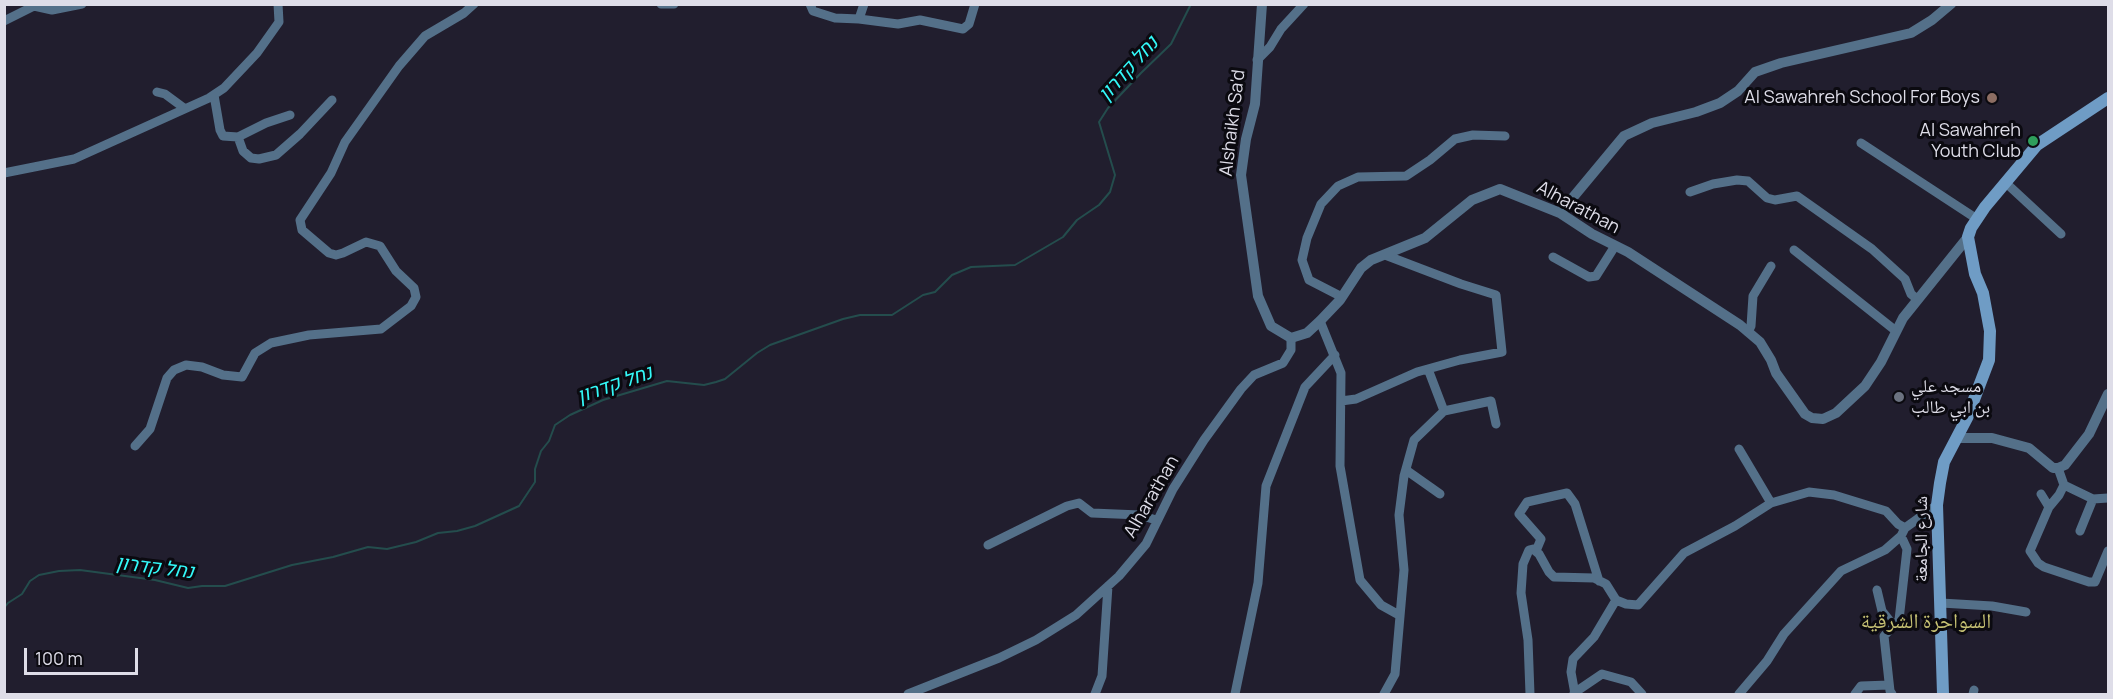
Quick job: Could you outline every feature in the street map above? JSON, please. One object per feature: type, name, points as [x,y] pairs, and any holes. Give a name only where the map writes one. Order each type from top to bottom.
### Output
[{"type":"main road","points":[[1968,237],[1977,219],[2037,145],[2109,98]]},
{"type":"main road","name":"شارع الجامعة","points":[[1943,694],[1937,505],[1944,462],[1958,438],[1982,383],[1989,360],[1990,331],[1983,293],[1975,274],[1968,237]]},
{"type":"street","points":[[4,21],[34,5],[52,10],[82,4]]},
{"type":"street","points":[[4,173],[74,159],[214,95],[224,88],[257,53],[279,22],[278,4]]},
{"type":"street","points":[[135,446],[150,429],[166,378],[174,370],[186,365],[202,367],[223,375],[242,377],[255,354],[271,343],[309,335],[381,328],[411,306],[416,297],[414,288],[396,271],[380,246],[366,242],[343,253],[336,255],[329,253],[302,230],[300,219],[331,173],[345,142],[399,66],[426,36],[464,13],[474,4]]},
{"type":"street","points":[[661,4],[674,4]]},
{"type":"street","points":[[810,4],[813,11],[835,18],[898,24],[920,20],[963,29],[969,24],[975,4]]},
{"type":"street","points":[[859,19],[864,4]]},
{"type":"street","name":"Alshaikh Sa'd","points":[[1262,4],[1255,104],[1246,139],[1241,175],[1258,296],[1271,326],[1291,338]]},
{"type":"street","points":[[1257,60],[1304,4]]},
{"type":"street","points":[[1560,213],[1624,136],[1652,123],[1696,112],[1720,103],[1738,91],[1755,72],[1781,63],[1911,33],[1932,20],[1951,4]]},
{"type":"street","points":[[157,92],[165,94],[184,108]]},
{"type":"street","points":[[214,95],[223,136],[238,137],[266,123],[291,115]]},
{"type":"street","points":[[238,137],[243,151],[251,158],[259,159],[276,155],[300,134],[332,100]]},
{"type":"street","points":[[1342,297],[1309,280],[1302,260],[1307,238],[1321,204],[1338,186],[1358,177],[1406,176],[1455,139],[1473,135],[1505,136]]},
{"type":"street","points":[[1861,143],[1977,219]]},
{"type":"street","points":[[1690,192],[1713,184],[1737,180],[1748,181],[1767,198],[1775,200],[1797,196],[1872,249],[1905,279],[1911,294],[1917,299]]},
{"type":"street","points":[[2006,183],[2061,234]]},
{"type":"street","name":"Alharathan","points":[[908,694],[999,658],[1036,640],[1076,615],[1108,586],[1146,544],[1173,489],[1197,450],[1241,388],[1254,375],[1283,363],[1291,350],[1291,338],[1307,333],[1320,321],[1342,297],[1361,268],[1371,260],[1425,238],[1472,200],[1500,189],[1560,213],[1696,295],[1760,342],[1776,374],[1805,414],[1812,418],[1823,419],[1836,413],[1865,386],[1881,362],[1903,318],[1968,237]]},
{"type":"street","points":[[1553,257],[1589,277],[1596,276],[1615,246]]},
{"type":"street","points":[[1794,250],[1896,331]]},
{"type":"street","points":[[1341,401],[1356,399],[1417,372],[1460,360],[1502,352],[1496,295],[1385,255]]},
{"type":"street","points":[[1748,332],[1751,326],[1753,296],[1771,266]]},
{"type":"street","points":[[1320,321],[1341,373],[1340,466],[1360,580],[1381,605],[1399,615]]},
{"type":"street","points":[[1235,694],[1258,584],[1266,486],[1305,387],[1335,355]]},
{"type":"street","points":[[1428,369],[1444,411]]},
{"type":"street","points":[[1958,438],[1992,438],[2029,448],[2053,468],[2058,468],[2065,465],[2089,434],[2109,393]]},
{"type":"street","points":[[1384,694],[1395,674],[1404,570],[1399,515],[1406,470],[1414,440],[1444,411],[1491,400],[1496,424]]},
{"type":"street","points":[[1739,449],[1770,503]]},
{"type":"street","points":[[2058,468],[2064,485],[2093,499],[2109,498]]},
{"type":"street","points":[[1406,470],[1440,495]]},
{"type":"street","points":[[2064,485],[2049,507],[2030,551],[2037,563],[2089,582],[2095,582],[2109,551]]},
{"type":"street","points":[[1530,694],[1528,640],[1521,593],[1522,575],[1529,550],[1533,549],[1536,552],[1554,577],[1594,578],[1606,584],[1616,600],[1638,605],[1684,553],[1735,526],[1770,503],[1809,492],[1834,495],[1886,511],[1903,532],[1907,549],[1899,620],[1884,636],[1891,690],[1861,686],[1856,694]]},
{"type":"street","points":[[1536,552],[1541,539],[1519,514],[1527,502],[1567,493],[1575,504],[1599,581]]},
{"type":"street","points":[[2041,494],[2049,507]]},
{"type":"street","points":[[2080,531],[2093,499]]},
{"type":"street","points":[[988,545],[1066,506],[1079,503],[1092,513],[1140,515],[1156,520]]},
{"type":"street","points":[[1739,694],[1767,661],[1784,634],[1841,571],[1885,550],[1903,532],[1937,505]]},
{"type":"street","points":[[1095,694],[1102,676],[1108,586]]},
{"type":"street","points":[[1877,590],[1882,611],[1894,626]]},
{"type":"street","points":[[1616,600],[1594,638],[1573,659],[1571,672],[1574,694],[1602,674],[1631,682],[1642,694]]},
{"type":"street","points":[[1941,603],[1992,606],[2026,612]]},
{"type":"waterway","name":"נחל קדרון","points":[[4,608],[22,594],[30,581],[39,575],[59,571],[80,570],[155,580],[188,588],[225,586],[292,565],[368,547],[387,549],[416,542],[438,533],[475,526],[519,506],[535,482],[535,469],[541,451],[549,441],[555,425],[570,415],[603,400],[667,381],[704,385],[725,379],[770,345],[843,319],[860,315],[892,315],[923,295],[935,292],[952,275],[971,267],[1015,265],[1063,237],[1077,220],[1099,205],[1110,192],[1115,175],[1099,122],[1108,108],[1171,44],[1191,4]]},
{"type":"place","name":"Al Sawahreh School For Boys","points":[[1992,98]]},
{"type":"place","name":"Al Sawahreh Youth Club","points":[[2033,141]]},
{"type":"place","name":"مسجد علي بن ابي طالب","points":[[1899,397]]},
{"type":"district","name":"السواحرة الشرقية","points":[[1926,622]]}]
